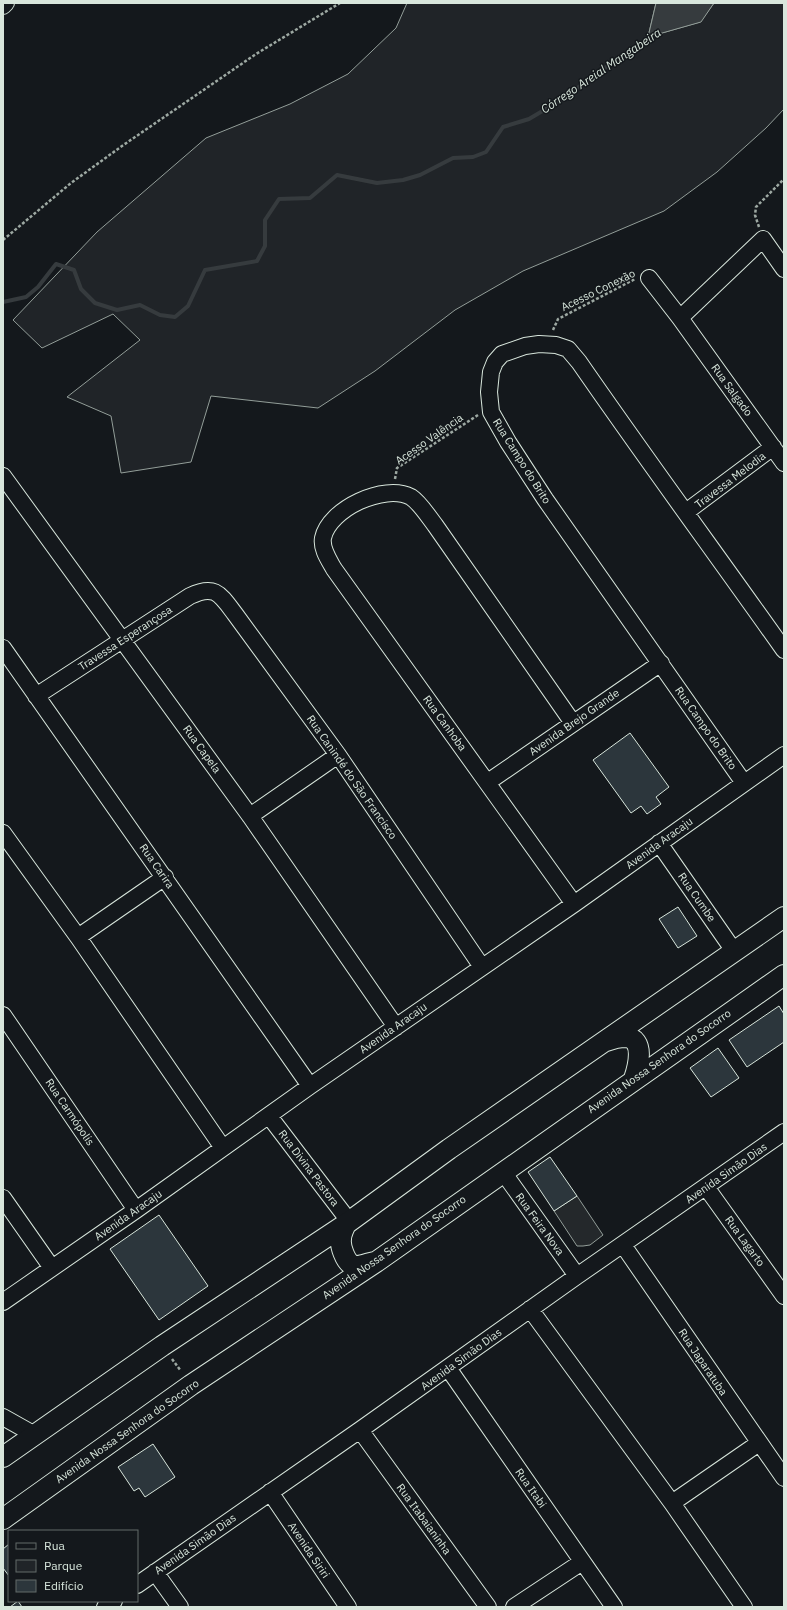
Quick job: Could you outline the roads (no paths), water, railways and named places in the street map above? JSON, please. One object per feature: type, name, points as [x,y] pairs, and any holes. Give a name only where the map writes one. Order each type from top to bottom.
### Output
[{"type":"main road","points":[[3,1457],[162,1346],[347,1222],[449,1149],[784,917]]},
{"type":"main road","name":"Avenida Nossa Senhora do Socorro","points":[[3,1519],[191,1385],[376,1262],[634,1079],[784,975]]},
{"type":"main road","points":[[604,1041],[625,1037],[631,1038],[639,1053],[634,1079]]},
{"type":"main road","points":[[347,1222],[341,1242],[348,1261],[356,1266],[376,1262]]},
{"type":"street","points":[[3,6],[6,3]]},
{"type":"street","points":[[680,318],[763,239],[784,269]]},
{"type":"street","name":"Rua Salgado","points":[[650,278],[784,463]]},
{"type":"street","name":"Rua Campo do Brito","points":[[744,783],[545,499],[498,426],[490,407],[489,392],[491,372],[498,357],[510,350],[525,346],[556,345],[568,349],[579,362],[646,459],[686,512],[784,650]]},
{"type":"street","name":"Travessa Melodia","points":[[686,512],[773,448]]},
{"type":"street","name":"Rua Capela","points":[[3,476],[250,816],[396,1027]]},
{"type":"street","name":"Rua Canhoba","points":[[573,723],[439,531],[426,513],[412,498],[393,493],[374,496],[344,510],[331,521],[322,539],[327,558],[346,587],[488,782],[574,904]]},
{"type":"street","name":"Travessa Esperançosa","points":[[36,696],[190,596],[206,590],[216,592]]},
{"type":"street","name":"Rua Canindé do São Francisco","points":[[216,592],[239,619],[338,755],[482,967]]},
{"type":"street","name":"Rua Carira","points":[[3,648],[165,877],[310,1086]]},
{"type":"street","name":"Avenida Brejo Grande","points":[[488,782],[661,663]]},
{"type":"street","points":[[250,816],[338,755]]},
{"type":"street","name":"Avenida Aracaju","points":[[3,1302],[136,1210],[310,1086],[574,904],[784,755]]},
{"type":"street","points":[[3,833],[78,937],[222,1148]]},
{"type":"street","name":"Rua Cumbe","points":[[659,844],[734,951]]},
{"type":"street","points":[[78,937],[165,877]]},
{"type":"street","name":"Rua Carmópolis","points":[[3,1014],[136,1210]]},
{"type":"street","name":"Rua Divina Pastora","points":[[269,1116],[347,1222]]},
{"type":"street","name":"Avenida Simão Dias","points":[[138,1584],[784,1132]]},
{"type":"street","name":"Rua Feira Nova","points":[[503,1172],[577,1276]]},
{"type":"street","name":"Rua Lagarto","points":[[706,1187],[784,1296]]},
{"type":"street","points":[[3,1198],[52,1268]]},
{"type":"street","name":"Rua Japaratuba","points":[[623,1245],[784,1478]]},
{"type":"street","points":[[530,1309],[672,1503],[744,1607]]},
{"type":"street","name":"Rua Itabi","points":[[448,1368],[614,1607]]},
{"type":"street","points":[[3,1417],[35,1435]]},
{"type":"street","name":"Rua Itabaianinha","points":[[360,1430],[488,1607]]},
{"type":"street","points":[[672,1503],[759,1443]]},
{"type":"street","name":"Avenida Siriri","points":[[270,1492],[348,1607]]},
{"type":"street","points":[[514,1607],[582,1562]]},
{"type":"street","points":[[155,1572],[180,1607]]},
{"type":"waterway","name":"Córrego Areial Mangabeira","points":[[3,302],[26,297],[38,287],[56,264],[74,270],[81,289],[95,303],[117,310],[140,305],[160,315],[175,317],[188,306],[205,270],[257,261],[265,246],[265,220],[279,199],[310,198],[337,175],[377,183],[403,180],[420,175],[453,158],[473,157],[486,152],[503,127],[529,119],[561,100],[603,69],[635,50],[659,32]]}]
